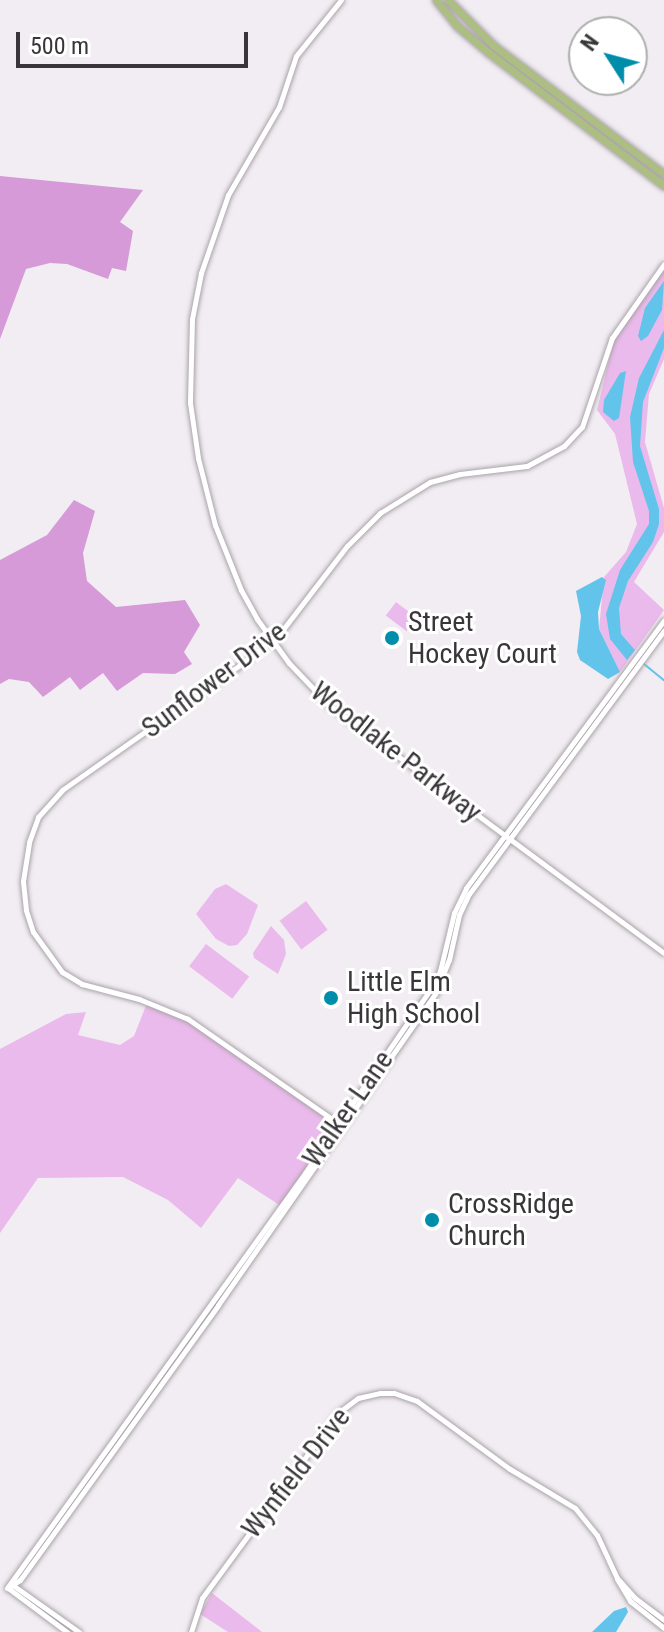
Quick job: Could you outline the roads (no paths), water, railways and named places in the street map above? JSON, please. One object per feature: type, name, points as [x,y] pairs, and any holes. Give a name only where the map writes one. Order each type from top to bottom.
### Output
[{"type":"main road","points":[[436,0],[471,39],[664,186]]},
{"type":"main road","points":[[448,0],[494,46],[664,174]]},
{"type":"street","name":"Woodlake Parkway","points":[[341,0],[303,44],[279,107],[234,181],[206,257],[192,319],[190,403],[207,498],[235,576],[271,638],[307,684],[341,717],[664,953]]},
{"type":"street","name":"Sunflower Drive","points":[[340,1125],[198,1025],[139,999],[82,984],[62,972],[33,932],[26,910],[23,881],[29,842],[38,817],[62,790],[233,670],[292,622],[362,528],[403,496],[430,482],[460,474],[527,466],[564,446],[582,427],[612,338],[664,264]]},
{"type":"street","name":"Walker Lane","points":[[506,839],[664,620]]},
{"type":"street","name":"Walker Lane","points":[[10,1587],[20,1580],[255,1253],[432,988],[440,971],[456,906],[664,630]]},
{"type":"street","name":"Walker Lane","points":[[10,1587],[229,1278],[307,1175]]},
{"type":"street","points":[[255,1253],[281,1206]]},
{"type":"street","points":[[215,1302],[229,1278]]},
{"type":"street","points":[[148,1402],[177,1351]]},
{"type":"street","name":"Wynfield Drive","points":[[191,1632],[202,1598],[332,1421],[358,1398],[380,1393],[417,1401],[510,1469],[575,1508],[597,1535],[630,1601],[664,1628]]},
{"type":"street","points":[[115,1447],[132,1421]]},
{"type":"street","points":[[80,1489],[93,1467]]},
{"type":"street","name":"Wynfield Drive","points":[[617,1578],[635,1598],[664,1620]]},
{"type":"street","points":[[20,1580],[21,1590]]},
{"type":"street","points":[[10,1587],[21,1590],[79,1632]]},
{"type":"street","points":[[10,1587],[67,1632]]},
{"type":"water","points":[[664,281],[662,310],[648,336],[641,341],[638,336],[645,308]]},
{"type":"water","points":[[664,330],[664,348],[643,402],[640,446],[659,509],[659,524],[653,542],[628,581],[619,608],[621,634],[635,650],[627,660],[610,639],[606,614],[620,570],[649,524],[649,511],[633,462],[630,417],[639,378]]},
{"type":"water","points":[[626,371],[619,418],[614,421],[603,412],[604,400],[620,373]]},
{"type":"water","points":[[602,577],[606,580],[598,612],[599,629],[620,672],[608,679],[580,660],[577,652],[581,616],[576,591]]},
{"type":"water","points":[[626,1607],[628,1612],[616,1632],[592,1632],[614,1611]]},
{"type":"waterway","points":[[644,664],[664,680]]},
{"type":"place","name":"Street Hockey Court","points":[[392,638]]},
{"type":"place","name":"Little Elm High School","points":[[331,998]]},
{"type":"place","name":"CrossRidge Church","points":[[432,1220]]}]
